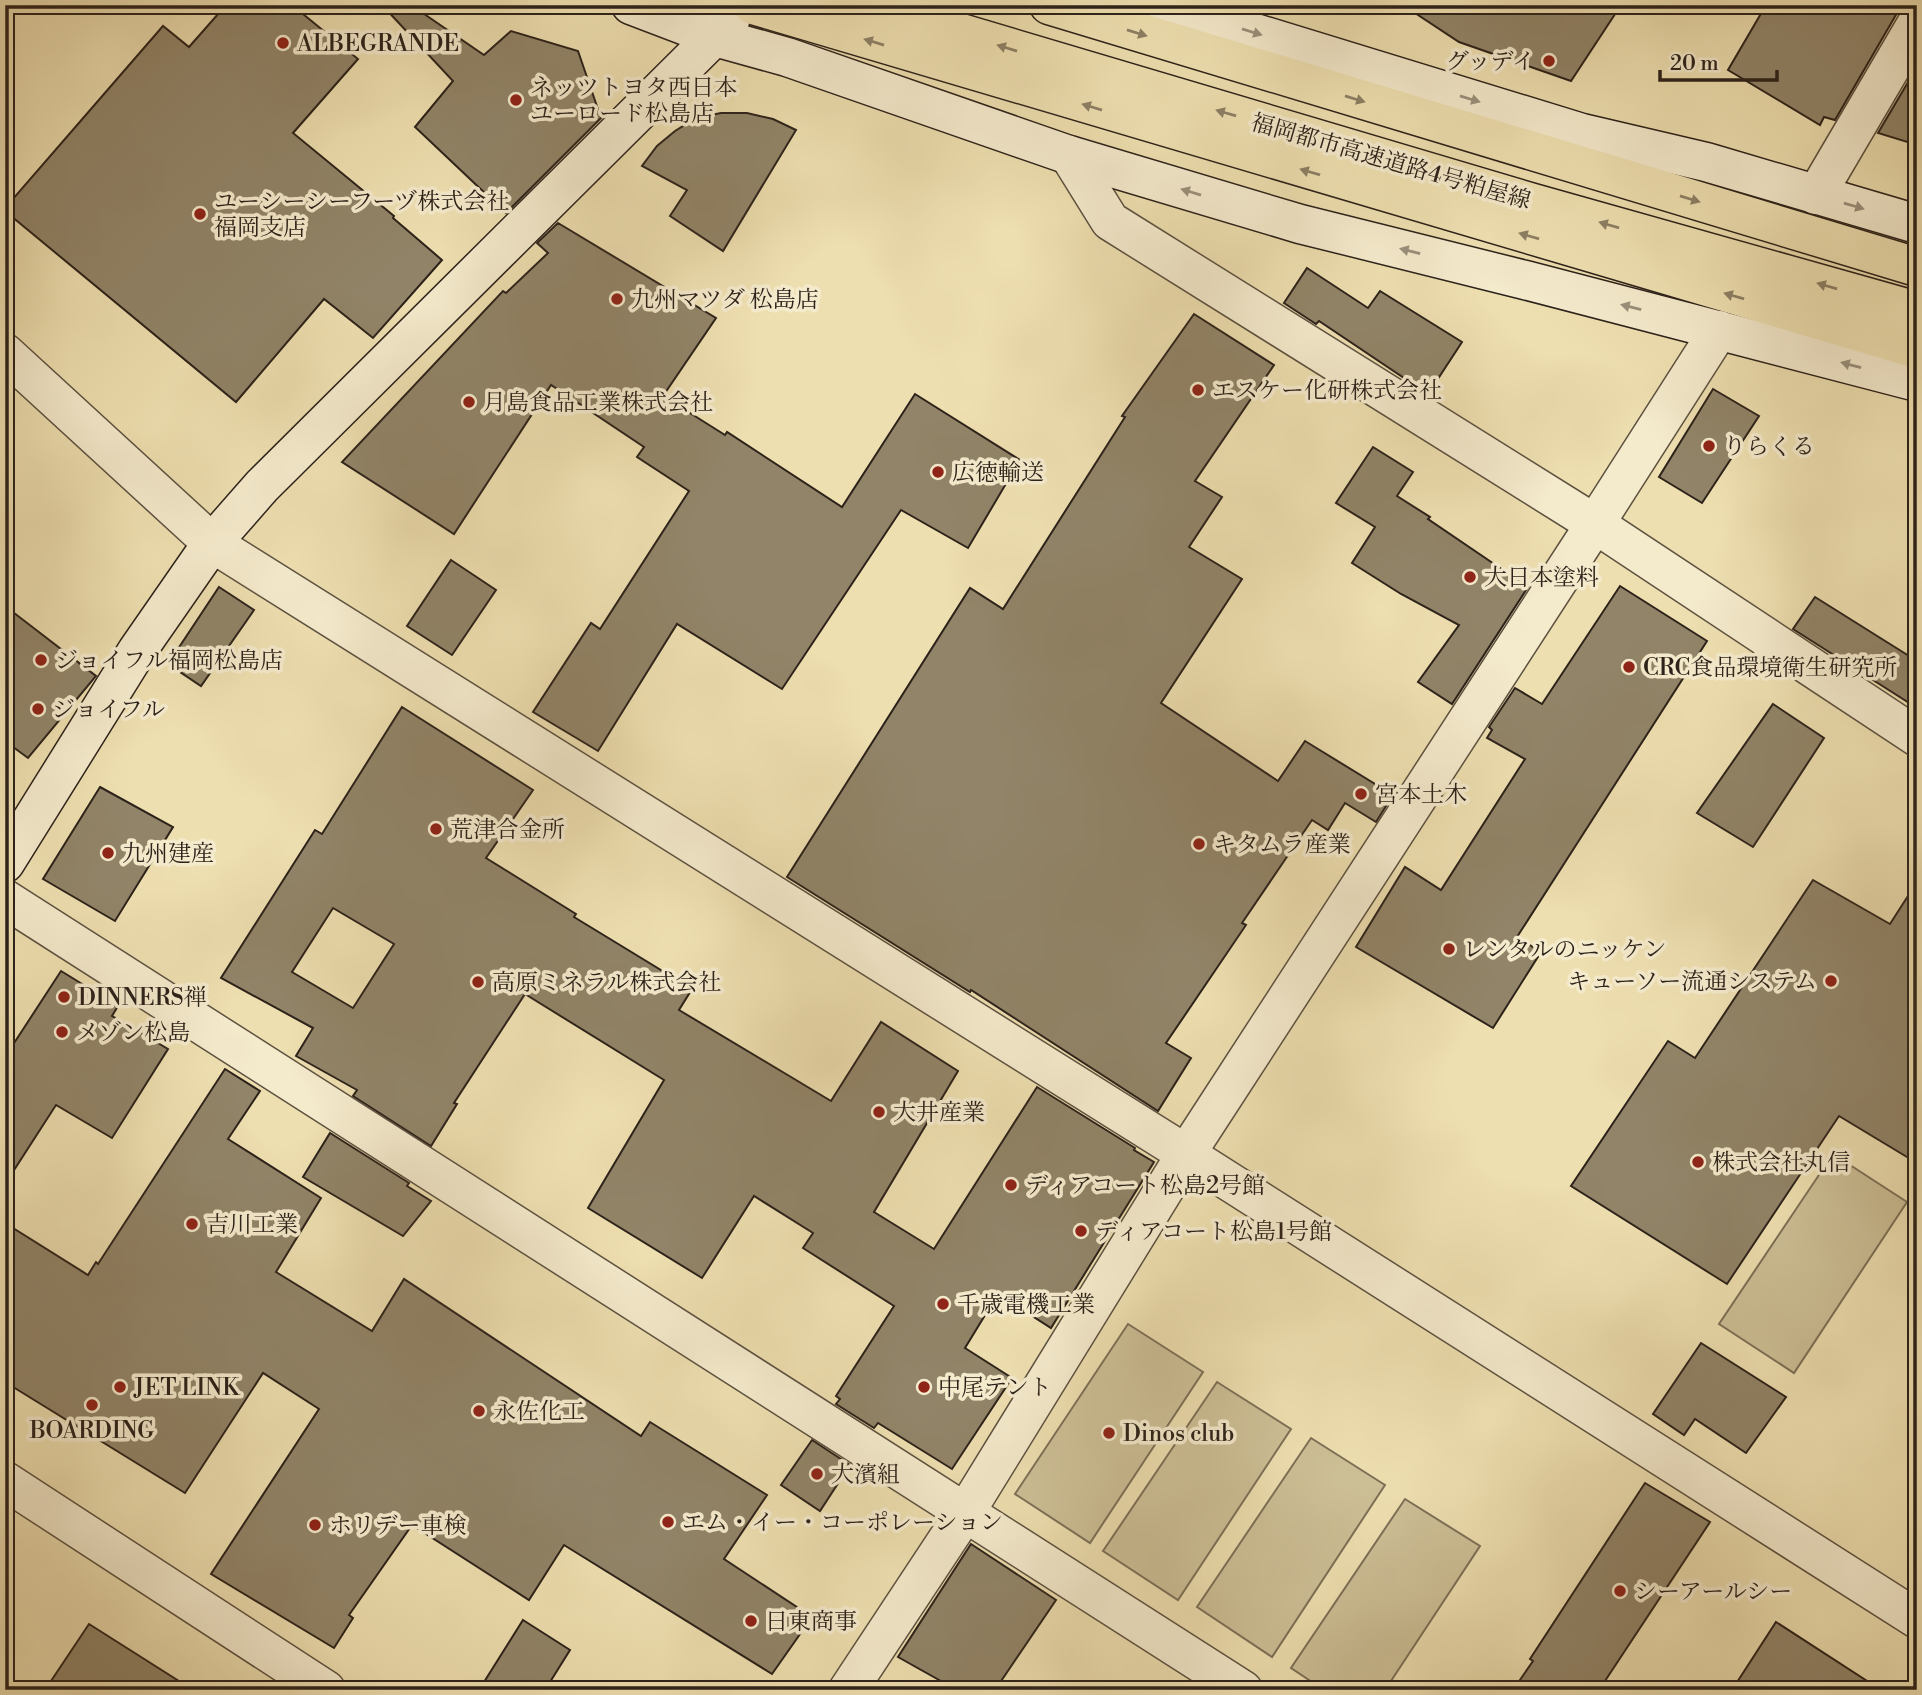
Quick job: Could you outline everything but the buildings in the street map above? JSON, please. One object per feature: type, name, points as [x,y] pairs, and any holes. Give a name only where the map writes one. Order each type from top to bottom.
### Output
[{"type":"highway","points":[[753,5],[1917,349]]},
{"type":"highway","name":"福岡都市高速道路4号粕屋線","points":[[867,5],[1520,200],[1917,311]]},
{"type":"highway","name":"福岡都市高速道路4号粕屋線","points":[[1049,5],[1917,267]]},
{"type":"street","points":[[631,5],[715,37],[787,57],[1069,155],[1300,224],[1917,382]]},
{"type":"street","points":[[5,863],[137,651],[212,543],[262,486],[747,5]]},
{"type":"street","points":[[1164,5],[1582,133],[1706,162],[1917,224]]},
{"type":"street","points":[[1816,195],[1917,23]]},
{"type":"street","points":[[1069,155],[1110,221],[1595,524],[1917,737]]},
{"type":"street","points":[[848,1690],[965,1513],[1186,1154],[1719,330]]},
{"type":"street","points":[[5,353],[212,543],[1186,1154],[1917,1619]]},
{"type":"street","points":[[5,899],[139,982],[1243,1690]]},
{"type":"street","points":[[5,1481],[326,1690]]},
{"type":"shaded area","points":[[1833,1154],[1907,1202],[1794,1373],[1719,1324]]},
{"type":"shaded area","name":"Dinos club","points":[[1128,1324],[1203,1372],[1090,1543],[1015,1494]]},
{"type":"shaded area","name":"Dinos club","points":[[1217,1382],[1291,1429],[1178,1600],[1103,1551]]},
{"type":"shaded area","name":"Dinos club","points":[[1311,1438],[1385,1485],[1272,1657],[1197,1607]]},
{"type":"shaded area","points":[[1405,1499],[1480,1546],[1385,1690],[1324,1690],[1291,1668]]},
{"type":"place","name":"ALBEGRANDE","points":[[283,43]]},
{"type":"place","name":"グッデイ","points":[[1549,61]]},
{"type":"place","name":"ネッツトヨタ西日本 ユーロード松島店","points":[[516,100]]},
{"type":"place","name":"ユーシーシーフーヅ株式会社 福岡支店","points":[[200,214]]},
{"type":"place","name":"九州マツダ 松島店","points":[[617,299]]},
{"type":"place","name":"エスケー化研株式会社","points":[[1198,390]]},
{"type":"place","name":"月島食品工業株式会社","points":[[469,402]]},
{"type":"place","name":"りらくる","points":[[1709,446]]},
{"type":"place","name":"広徳輸送","points":[[938,472]]},
{"type":"place","name":"大日本塗料","points":[[1470,577]]},
{"type":"place","name":"ジョイフル福岡松島店","points":[[41,660]]},
{"type":"place","name":"CRC食品環境衛生研究所","points":[[1629,667]]},
{"type":"place","name":"ジョイフル","points":[[38,709]]},
{"type":"place","name":"宮本土木","points":[[1361,794]]},
{"type":"place","name":"荒津合金所","points":[[436,829]]},
{"type":"place","name":"キタムラ産業","points":[[1199,844]]},
{"type":"place","name":"九州建産","points":[[108,853]]},
{"type":"place","name":"レンタルのニッケン","points":[[1449,949]]},
{"type":"place","name":"キューソー流通システム","points":[[1831,981]]},
{"type":"place","name":"高原ミネラル株式会社","points":[[478,982]]},
{"type":"place","name":"DINNERS禅","points":[[64,997]]},
{"type":"place","name":"メゾン松島","points":[[62,1032]]},
{"type":"place","name":"大井産業","points":[[879,1112]]},
{"type":"place","name":"株式会社丸信","points":[[1698,1162]]},
{"type":"place","name":"ディアコート松島2号館","points":[[1011,1185]]},
{"type":"place","name":"吉川工業","points":[[192,1224]]},
{"type":"place","name":"ディアコート松島1号館","points":[[1081,1231]]},
{"type":"place","name":"千歳電機工業","points":[[943,1304]]},
{"type":"place","name":"JET LINK","points":[[120,1387]]},
{"type":"place","name":"中尾テント","points":[[924,1387]]},
{"type":"place","name":"BOARDING","points":[[92,1405]]},
{"type":"place","name":"永佐化工","points":[[479,1411]]},
{"type":"place","name":"Dinos club","points":[[1109,1433]]},
{"type":"place","name":"大濱組","points":[[817,1474]]},
{"type":"place","name":"エム・イー・コーポレーション","points":[[668,1522]]},
{"type":"place","name":"ホリデー車検","points":[[315,1525]]},
{"type":"place","name":"シーアールシー","points":[[1620,1591]]},
{"type":"place","name":"日東商事","points":[[751,1621]]}]
